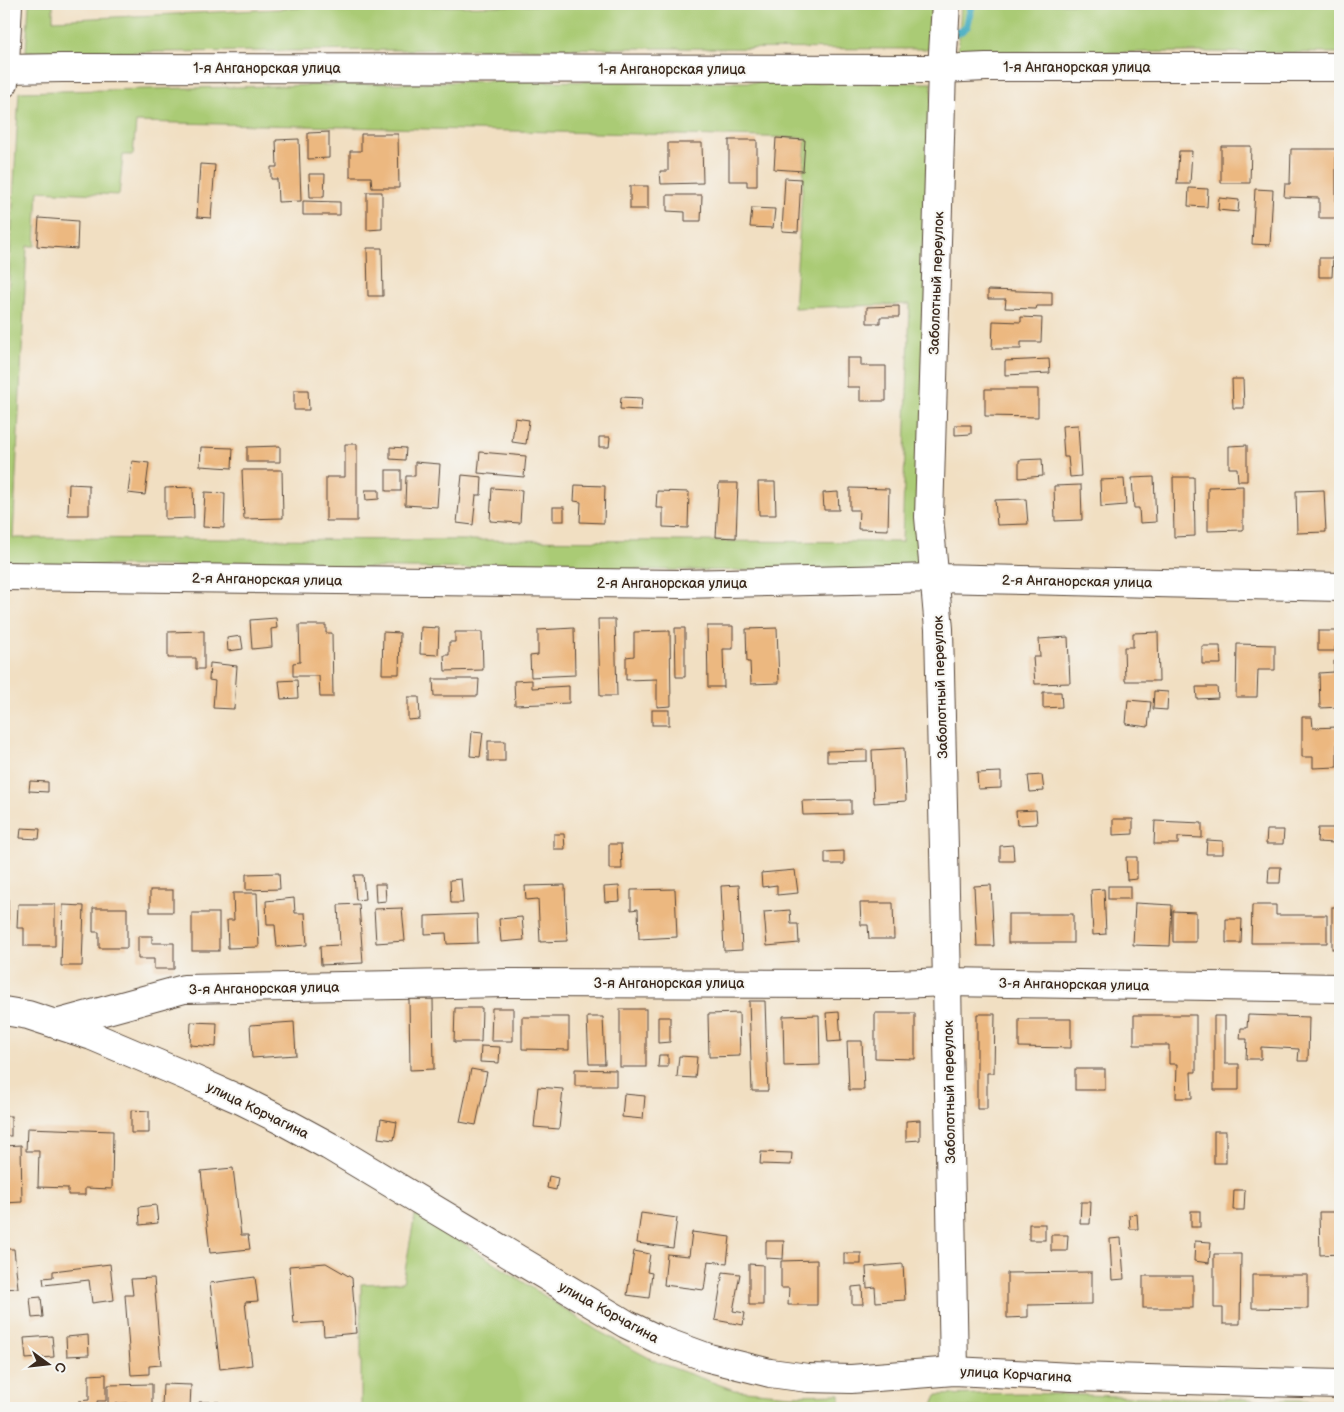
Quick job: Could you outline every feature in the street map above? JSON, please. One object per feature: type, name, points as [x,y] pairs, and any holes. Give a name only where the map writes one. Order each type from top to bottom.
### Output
[{"type":"street","points":[[4,74],[8,4]]},
{"type":"street","name":"Заболотный переулок","points":[[946,4],[942,69],[929,518],[939,629],[954,1371]]},
{"type":"street","name":"1-я Анганорская улица","points":[[4,74],[82,68],[942,69],[1340,67]]},
{"type":"street","name":"2-я Анганорская улица","points":[[4,576],[680,584],[935,578],[1340,587]]},
{"type":"street","name":"3-я Анганорская улица","points":[[56,1024],[184,989],[506,983],[896,984],[947,982],[1340,988]]},
{"type":"street","points":[[4,1011],[28,1014],[56,1024]]},
{"type":"street","name":"улица Корчагина","points":[[56,1024],[92,1036],[283,1120],[626,1324],[682,1350],[709,1358],[770,1374],[808,1378],[851,1379],[954,1371],[1072,1377],[1340,1384]]},
{"type":"green space","points":[[29,4],[53,4],[53,20],[299,8],[300,4],[413,4],[414,7],[656,4],[934,4],[931,49],[640,48],[26,53]]},
{"type":"green space","points":[[961,4],[1340,4],[1340,53],[958,53]]},
{"type":"green space","points":[[493,81],[932,83],[924,572],[4,565],[4,374],[19,92]],"holes":[[[136,122],[806,138],[794,308],[910,304],[902,542],[13,538],[27,246],[35,246],[38,191],[119,195],[123,155],[133,155]]]},
{"type":"green space","points":[[415,1214],[450,1234],[598,1331],[657,1362],[734,1390],[791,1395],[840,1394],[840,1408],[361,1408],[361,1284],[403,1282]]},
{"type":"green space","points":[[1021,1393],[1340,1401],[1340,1408],[931,1408],[937,1395]]},
{"type":"building","points":[[329,132],[329,158],[308,159],[308,133]]},
{"type":"building","points":[[361,134],[398,134],[399,188],[372,188],[371,177],[350,177],[350,151],[361,151]]},
{"type":"building","points":[[776,138],[805,140],[803,171],[774,169]]},
{"type":"building","points":[[299,139],[301,201],[278,202],[277,179],[271,179],[271,167],[277,167],[276,140]]},
{"type":"building","points":[[729,140],[757,140],[757,186],[747,186],[747,181],[729,181]]},
{"type":"building","points":[[668,143],[702,143],[703,183],[661,184],[660,171],[668,171]]},
{"type":"building","points":[[1221,146],[1251,146],[1250,183],[1221,183]]},
{"type":"building","points":[[1291,149],[1336,149],[1336,218],[1319,218],[1319,198],[1284,197],[1285,184],[1290,184]]},
{"type":"building","points":[[1179,151],[1192,151],[1190,184],[1177,184]]},
{"type":"building","points":[[200,164],[215,165],[211,218],[197,217]]},
{"type":"building","points":[[309,174],[325,174],[324,197],[310,197]]},
{"type":"building","points":[[785,178],[801,179],[798,232],[782,231]]},
{"type":"building","points":[[630,186],[648,186],[648,209],[630,209]]},
{"type":"building","points":[[1189,188],[1208,189],[1207,207],[1188,206]]},
{"type":"building","points":[[1255,189],[1273,190],[1270,245],[1252,244]]},
{"type":"building","points":[[367,192],[382,192],[382,229],[367,230]]},
{"type":"building","points":[[667,195],[702,195],[701,221],[685,221],[685,212],[667,211]]},
{"type":"building","points":[[1219,198],[1239,200],[1238,212],[1218,210]]},
{"type":"building","points":[[303,201],[340,202],[340,215],[303,215]]},
{"type":"building","points":[[752,208],[775,209],[773,228],[750,227]]},
{"type":"building","points":[[39,218],[78,221],[77,249],[37,246]]},
{"type":"building","points":[[367,248],[382,248],[383,296],[368,296]]},
{"type":"building","points":[[1319,258],[1333,258],[1332,277],[1319,277]]},
{"type":"building","points":[[988,290],[1052,292],[1052,306],[1037,306],[1036,309],[1005,308],[1006,299],[988,299]]},
{"type":"building","points":[[899,306],[899,317],[880,317],[880,323],[867,323],[867,307]]},
{"type":"building","points":[[1021,317],[1042,318],[1041,342],[1021,342],[1021,349],[992,349],[993,321],[1021,322]]},
{"type":"building","points":[[847,358],[861,358],[861,366],[886,366],[886,401],[860,401],[860,387],[847,387]]},
{"type":"building","points":[[1049,359],[1050,373],[1005,375],[1005,361]]},
{"type":"building","points":[[1232,379],[1243,379],[1244,408],[1233,408]]},
{"type":"building","points":[[985,389],[1038,389],[1038,417],[985,416]]},
{"type":"building","points":[[294,390],[308,390],[309,410],[294,410]]},
{"type":"building","points":[[621,397],[642,398],[641,410],[620,409]]},
{"type":"building","points":[[515,418],[529,420],[526,444],[512,442]]},
{"type":"building","points":[[955,425],[971,425],[971,434],[955,435]]},
{"type":"building","points":[[1078,425],[1081,476],[1070,477],[1068,457],[1064,457],[1062,426]]},
{"type":"building","points":[[599,437],[610,437],[609,447],[599,447]]},
{"type":"building","points":[[345,444],[357,444],[357,521],[326,521],[326,477],[345,477]]},
{"type":"building","points":[[1247,445],[1247,481],[1238,481],[1237,468],[1229,468],[1229,446]]},
{"type":"building","points":[[280,446],[280,462],[247,462],[247,447]]},
{"type":"building","points":[[201,447],[233,448],[232,468],[200,466]]},
{"type":"building","points":[[390,447],[406,448],[405,460],[390,459]]},
{"type":"building","points":[[480,452],[526,456],[524,477],[478,473]]},
{"type":"building","points":[[1042,459],[1043,476],[1019,478],[1019,460]]},
{"type":"building","points":[[132,461],[149,463],[145,495],[128,493]]},
{"type":"building","points":[[415,462],[440,464],[437,507],[405,505],[406,476],[415,476]]},
{"type":"building","points":[[242,470],[282,470],[283,518],[244,519]]},
{"type":"building","points":[[386,470],[401,470],[401,491],[386,491]]},
{"type":"building","points":[[462,475],[482,477],[481,495],[476,495],[473,525],[457,523]]},
{"type":"building","points":[[1154,477],[1156,522],[1140,523],[1139,508],[1134,508],[1132,478]]},
{"type":"building","points":[[1173,477],[1194,477],[1195,536],[1174,537]]},
{"type":"building","points":[[1124,479],[1126,505],[1101,507],[1100,480]]},
{"type":"building","points":[[758,482],[775,482],[776,515],[759,515]]},
{"type":"building","points":[[719,483],[738,483],[736,538],[716,537]]},
{"type":"building","points":[[69,484],[89,485],[89,515],[68,515]]},
{"type":"building","points":[[575,485],[605,486],[604,523],[580,522],[581,502],[574,501]]},
{"type":"building","points":[[1081,485],[1082,520],[1055,521],[1054,486]]},
{"type":"building","points":[[1243,486],[1243,530],[1208,531],[1208,487]]},
{"type":"building","points":[[193,487],[194,518],[165,519],[165,488]]},
{"type":"building","points":[[492,488],[522,490],[520,523],[490,521]]},
{"type":"building","points":[[850,488],[889,489],[888,530],[858,529],[859,510],[850,510]]},
{"type":"building","points":[[365,490],[379,490],[379,499],[366,500]]},
{"type":"building","points":[[1324,490],[1326,532],[1297,533],[1296,491]]},
{"type":"building","points":[[657,491],[689,492],[688,528],[663,527],[663,508],[656,508]]},
{"type":"building","points":[[205,492],[225,493],[224,528],[203,527]]},
{"type":"building","points":[[838,492],[839,510],[824,510],[823,493]]},
{"type":"building","points":[[1026,499],[1028,524],[997,525],[995,500]]},
{"type":"building","points":[[553,507],[564,507],[564,521],[553,521]]},
{"type":"building","points":[[276,618],[277,628],[271,629],[272,647],[252,649],[250,620]]},
{"type":"building","points":[[598,619],[615,619],[617,696],[600,696]]},
{"type":"building","points":[[299,625],[326,625],[326,633],[332,633],[333,697],[320,697],[319,676],[293,676],[293,663],[300,662]]},
{"type":"building","points":[[707,626],[733,626],[733,649],[723,649],[724,687],[708,687]]},
{"type":"building","points":[[421,627],[439,628],[438,655],[420,654]]},
{"type":"building","points":[[574,628],[575,675],[531,677],[530,656],[538,655],[538,630]]},
{"type":"building","points":[[675,628],[685,628],[685,677],[676,677]]},
{"type":"building","points":[[777,628],[779,683],[751,684],[750,662],[747,662],[746,629]]},
{"type":"building","points":[[204,631],[204,669],[196,669],[196,658],[168,658],[168,632]]},
{"type":"building","points":[[670,631],[671,706],[657,707],[657,679],[626,680],[626,657],[634,656],[634,632]]},
{"type":"building","points":[[1318,631],[1340,631],[1340,647],[1335,647],[1335,651],[1318,651]]},
{"type":"building","points":[[383,632],[400,633],[399,674],[382,674]]},
{"type":"building","points":[[455,632],[482,632],[483,670],[445,671],[444,655],[449,655],[449,642],[455,642]]},
{"type":"building","points":[[1158,632],[1159,681],[1125,681],[1124,647],[1133,647],[1133,633]]},
{"type":"building","points":[[241,636],[243,649],[228,651],[227,638]]},
{"type":"building","points":[[1068,637],[1070,683],[1035,684],[1033,657],[1040,657],[1039,639]]},
{"type":"building","points":[[1237,644],[1275,645],[1275,670],[1258,670],[1257,697],[1236,697]]},
{"type":"building","points":[[1202,646],[1220,646],[1221,664],[1202,664]]},
{"type":"building","points":[[1334,661],[1340,661],[1340,707],[1320,708],[1319,673],[1334,672]]},
{"type":"building","points":[[210,663],[237,666],[234,709],[213,708],[215,681],[209,680]]},
{"type":"building","points":[[433,679],[479,679],[478,696],[434,696]]},
{"type":"building","points":[[297,680],[298,698],[281,699],[279,681]]},
{"type":"building","points":[[532,680],[532,688],[569,686],[569,703],[515,705],[514,681]]},
{"type":"building","points":[[1196,687],[1217,687],[1218,698],[1197,699]]},
{"type":"building","points":[[1154,691],[1168,692],[1167,710],[1153,709]]},
{"type":"building","points":[[1043,692],[1061,692],[1062,707],[1043,708]]},
{"type":"building","points":[[408,697],[419,697],[420,719],[408,720]]},
{"type":"building","points":[[1128,700],[1151,702],[1148,727],[1126,724]]},
{"type":"building","points":[[652,710],[669,710],[669,725],[652,725]]},
{"type":"building","points":[[1302,717],[1312,717],[1313,728],[1337,727],[1337,767],[1313,768],[1313,757],[1302,757]]},
{"type":"building","points":[[472,731],[483,732],[480,757],[470,756]]},
{"type":"building","points":[[488,741],[505,741],[505,761],[488,761]]},
{"type":"building","points":[[904,748],[906,801],[874,803],[872,750]]},
{"type":"building","points":[[867,750],[867,761],[827,762],[827,751]]},
{"type":"building","points":[[1001,772],[1001,788],[978,789],[977,773]]},
{"type":"building","points":[[1042,775],[1044,791],[1030,792],[1028,776]]},
{"type":"building","points":[[30,781],[48,782],[48,792],[29,791]]},
{"type":"building","points":[[851,800],[851,814],[803,815],[802,801]]},
{"type":"building","points":[[1036,810],[1037,824],[1017,825],[1016,811]]},
{"type":"building","points":[[1113,819],[1133,819],[1133,834],[1113,835]]},
{"type":"building","points":[[1155,821],[1202,823],[1202,838],[1178,837],[1178,844],[1154,844]]},
{"type":"building","points":[[21,828],[40,829],[39,839],[20,838]]},
{"type":"building","points":[[1318,828],[1334,828],[1334,843],[1317,842]]},
{"type":"building","points":[[1267,830],[1284,830],[1283,844],[1266,844]]},
{"type":"building","points":[[554,834],[564,834],[565,849],[554,849]]},
{"type":"building","points":[[1207,840],[1223,841],[1223,854],[1206,854]]},
{"type":"building","points":[[609,844],[621,844],[622,869],[609,869]]},
{"type":"building","points":[[1013,845],[1014,861],[1000,861],[1000,846]]},
{"type":"building","points":[[844,851],[844,864],[825,864],[825,852]]},
{"type":"building","points":[[1126,857],[1137,857],[1137,879],[1127,880]]},
{"type":"building","points":[[1269,867],[1281,867],[1280,883],[1268,883]]},
{"type":"building","points":[[795,870],[798,893],[777,895],[777,885],[762,887],[761,873]]},
{"type":"building","points":[[279,873],[280,889],[246,890],[246,874]]},
{"type":"building","points":[[354,875],[363,875],[365,899],[356,900]]},
{"type":"building","points":[[461,879],[463,903],[451,903],[450,880]]},
{"type":"building","points":[[375,884],[385,884],[386,901],[376,902]]},
{"type":"building","points":[[565,885],[567,941],[540,942],[538,899],[526,900],[525,886]]},
{"type":"building","points":[[739,885],[742,950],[724,951],[721,886]]},
{"type":"building","points":[[991,885],[994,946],[977,946],[974,886]]},
{"type":"building","points":[[619,886],[620,901],[605,902],[604,887]]},
{"type":"building","points":[[1108,886],[1130,886],[1130,899],[1108,899]]},
{"type":"building","points":[[675,889],[677,937],[639,939],[638,909],[631,910],[631,890]]},
{"type":"building","points":[[1104,889],[1106,934],[1093,935],[1091,890]]},
{"type":"building","points":[[150,890],[173,890],[173,912],[150,912]]},
{"type":"building","points":[[233,893],[257,893],[259,947],[228,948],[227,920],[234,920]]},
{"type":"building","points":[[4,897],[8,897],[8,941],[4,941]]},
{"type":"building","points":[[294,898],[295,913],[305,913],[307,945],[277,947],[275,925],[267,925],[266,901]]},
{"type":"building","points":[[860,903],[893,903],[894,939],[869,939],[868,925],[861,925]]},
{"type":"building","points":[[1135,903],[1172,905],[1170,946],[1133,945]]},
{"type":"building","points":[[18,904],[55,904],[55,946],[24,946],[24,928],[17,928]]},
{"type":"building","points":[[359,904],[363,963],[321,965],[320,946],[340,945],[338,905]]},
{"type":"building","points":[[63,905],[84,906],[82,966],[61,966]]},
{"type":"building","points":[[1252,905],[1276,905],[1276,915],[1327,915],[1327,943],[1251,943]]},
{"type":"building","points":[[1332,907],[1340,907],[1340,949],[1332,949]]},
{"type":"building","points":[[93,908],[127,908],[127,948],[99,948],[99,932],[93,932]]},
{"type":"building","points":[[402,908],[405,941],[376,943],[374,909]]},
{"type":"building","points":[[790,910],[791,924],[798,924],[799,943],[767,946],[764,912]]},
{"type":"building","points":[[1173,911],[1196,912],[1196,942],[1173,942]]},
{"type":"building","points":[[192,913],[219,913],[219,951],[192,951]]},
{"type":"building","points":[[477,914],[478,943],[447,944],[446,933],[425,934],[425,916]]},
{"type":"building","points":[[1008,914],[1073,914],[1073,943],[1008,943]]},
{"type":"building","points":[[522,917],[524,940],[501,942],[499,919]]},
{"type":"building","points":[[1226,919],[1242,919],[1241,943],[1226,943]]},
{"type":"building","points":[[138,936],[152,936],[152,943],[174,943],[174,969],[154,969],[154,959],[138,959]]},
{"type":"building","points":[[409,999],[433,999],[434,1069],[410,1070]]},
{"type":"building","points":[[749,1001],[765,1001],[768,1091],[752,1091]]},
{"type":"building","points":[[455,1008],[482,1008],[481,1042],[454,1042]]},
{"type":"building","points":[[492,1008],[513,1008],[513,1041],[491,1041]]},
{"type":"building","points":[[620,1009],[646,1009],[646,1067],[620,1067]]},
{"type":"building","points":[[839,1012],[841,1041],[828,1042],[826,1013]]},
{"type":"building","points":[[739,1013],[740,1056],[709,1057],[708,1014]]},
{"type":"building","points":[[875,1013],[915,1013],[915,1059],[875,1058]]},
{"type":"building","points":[[977,1014],[995,1014],[994,1073],[987,1073],[987,1109],[977,1109]]},
{"type":"building","points":[[819,1015],[820,1065],[784,1066],[783,1016]]},
{"type":"building","points":[[1134,1015],[1196,1015],[1196,1072],[1191,1072],[1192,1098],[1176,1098],[1177,1064],[1169,1064],[1169,1045],[1134,1045]]},
{"type":"building","points":[[1248,1015],[1309,1017],[1308,1061],[1298,1061],[1299,1049],[1261,1047],[1261,1059],[1246,1059],[1247,1039],[1240,1039],[1241,1028],[1247,1028]]},
{"type":"building","points":[[1214,1016],[1225,1016],[1225,1064],[1239,1064],[1239,1090],[1214,1090]]},
{"type":"building","points":[[522,1017],[569,1017],[569,1050],[522,1049]]},
{"type":"building","points":[[587,1017],[603,1017],[605,1064],[589,1064]]},
{"type":"building","points":[[658,1017],[670,1017],[670,1042],[658,1043]]},
{"type":"building","points":[[1019,1019],[1071,1019],[1071,1048],[1019,1047]]},
{"type":"building","points":[[191,1022],[217,1023],[216,1047],[190,1045]]},
{"type":"building","points":[[294,1022],[296,1055],[252,1058],[250,1025]]},
{"type":"building","points":[[847,1041],[862,1041],[864,1090],[849,1090]]},
{"type":"building","points":[[481,1046],[500,1047],[499,1063],[480,1062]]},
{"type":"building","points":[[659,1055],[668,1055],[668,1067],[658,1067]]},
{"type":"building","points":[[679,1056],[697,1057],[695,1078],[677,1077]]},
{"type":"building","points":[[471,1069],[487,1072],[476,1125],[460,1122]]},
{"type":"building","points":[[575,1069],[616,1070],[616,1086],[575,1086]]},
{"type":"building","points":[[1075,1069],[1105,1069],[1105,1090],[1075,1090]]},
{"type":"building","points":[[538,1087],[563,1089],[559,1129],[534,1127]]},
{"type":"building","points":[[624,1094],[645,1096],[643,1119],[622,1117]]},
{"type":"building","points":[[131,1110],[149,1111],[149,1133],[131,1133]]},
{"type":"building","points":[[4,1116],[11,1116],[11,1136],[4,1136]]},
{"type":"building","points":[[381,1119],[397,1122],[394,1140],[378,1138]]},
{"type":"building","points":[[920,1120],[920,1140],[906,1141],[906,1121]]},
{"type":"building","points":[[27,1128],[113,1131],[112,1189],[85,1188],[85,1195],[68,1195],[68,1188],[38,1187],[39,1151],[26,1151]]},
{"type":"building","points":[[1214,1131],[1226,1131],[1226,1163],[1214,1163]]},
{"type":"building","points":[[21,1145],[22,1202],[4,1203],[4,1146]]},
{"type":"building","points":[[761,1152],[792,1153],[791,1165],[760,1164]]},
{"type":"building","points":[[233,1168],[241,1235],[248,1235],[250,1249],[210,1253],[201,1171]]},
{"type":"building","points":[[549,1176],[558,1178],[556,1190],[547,1188]]},
{"type":"building","points":[[1234,1190],[1245,1190],[1244,1210],[1233,1210]]},
{"type":"building","points":[[1081,1202],[1091,1202],[1090,1224],[1080,1224]]},
{"type":"building","points":[[156,1205],[158,1223],[140,1225],[139,1207]]},
{"type":"building","points":[[1191,1211],[1200,1211],[1200,1227],[1191,1227]]},
{"type":"building","points":[[1319,1212],[1340,1212],[1340,1254],[1320,1255]]},
{"type":"building","points":[[641,1213],[677,1218],[673,1248],[637,1243]]},
{"type":"building","points":[[1137,1214],[1138,1229],[1130,1229],[1129,1215]]},
{"type":"building","points":[[1029,1224],[1045,1224],[1045,1240],[1029,1240]]},
{"type":"building","points":[[692,1232],[730,1237],[727,1263],[708,1261],[704,1290],[664,1285],[667,1254],[689,1256]]},
{"type":"building","points":[[1051,1235],[1068,1235],[1067,1251],[1051,1251]]},
{"type":"building","points":[[1121,1238],[1124,1279],[1112,1280],[1110,1239]]},
{"type":"building","points":[[766,1241],[784,1241],[783,1259],[766,1258]]},
{"type":"building","points":[[1195,1241],[1211,1242],[1209,1263],[1194,1261]]},
{"type":"building","points":[[4,1249],[14,1249],[18,1288],[4,1289]]},
{"type":"building","points":[[634,1251],[650,1254],[647,1272],[652,1273],[649,1298],[627,1295]]},
{"type":"building","points":[[844,1253],[861,1253],[861,1264],[844,1264]]},
{"type":"building","points":[[1214,1254],[1241,1254],[1240,1324],[1223,1324],[1223,1308],[1214,1308]]},
{"type":"building","points":[[817,1260],[817,1305],[788,1305],[789,1288],[781,1288],[781,1261]]},
{"type":"building","points":[[326,1263],[352,1278],[356,1333],[324,1336],[323,1322],[294,1324],[289,1266]]},
{"type":"building","points":[[110,1264],[114,1300],[92,1303],[89,1280],[44,1285],[43,1278],[53,1277],[53,1271]]},
{"type":"building","points":[[749,1264],[763,1265],[763,1305],[749,1305]]},
{"type":"building","points":[[903,1264],[905,1300],[876,1302],[875,1287],[867,1288],[866,1267]]},
{"type":"building","points":[[723,1272],[740,1274],[733,1311],[745,1313],[743,1325],[715,1320]]},
{"type":"building","points":[[1092,1272],[1092,1304],[1028,1305],[1028,1317],[1007,1318],[1007,1273]]},
{"type":"building","points":[[1252,1275],[1308,1275],[1308,1309],[1252,1308]]},
{"type":"building","points":[[1143,1276],[1193,1276],[1193,1308],[1143,1308]]},
{"type":"building","points":[[255,1277],[258,1301],[245,1302],[252,1365],[220,1369],[210,1283]]},
{"type":"building","points":[[154,1278],[161,1365],[149,1366],[149,1374],[131,1375],[125,1295],[133,1295],[131,1279]]},
{"type":"building","points":[[862,1286],[863,1304],[852,1304],[852,1287]]},
{"type":"building","points":[[41,1297],[43,1317],[32,1318],[30,1298]]},
{"type":"building","points":[[88,1335],[89,1355],[67,1356],[66,1337]]},
{"type":"building","points":[[52,1336],[54,1357],[26,1359],[24,1338]]},
{"type":"building","points":[[106,1374],[106,1401],[97,1401],[98,1408],[80,1408],[79,1401],[89,1400],[89,1375]]},
{"type":"building","points":[[152,1384],[152,1406],[128,1408],[128,1403],[108,1404],[108,1385]]},
{"type":"building","points":[[163,1384],[191,1385],[190,1408],[162,1408]]},
{"type":"building","points":[[199,1402],[219,1402],[218,1408],[199,1408]]},
{"type":"waterway","points":[[953,33],[961,31],[967,26],[972,4]]}]
